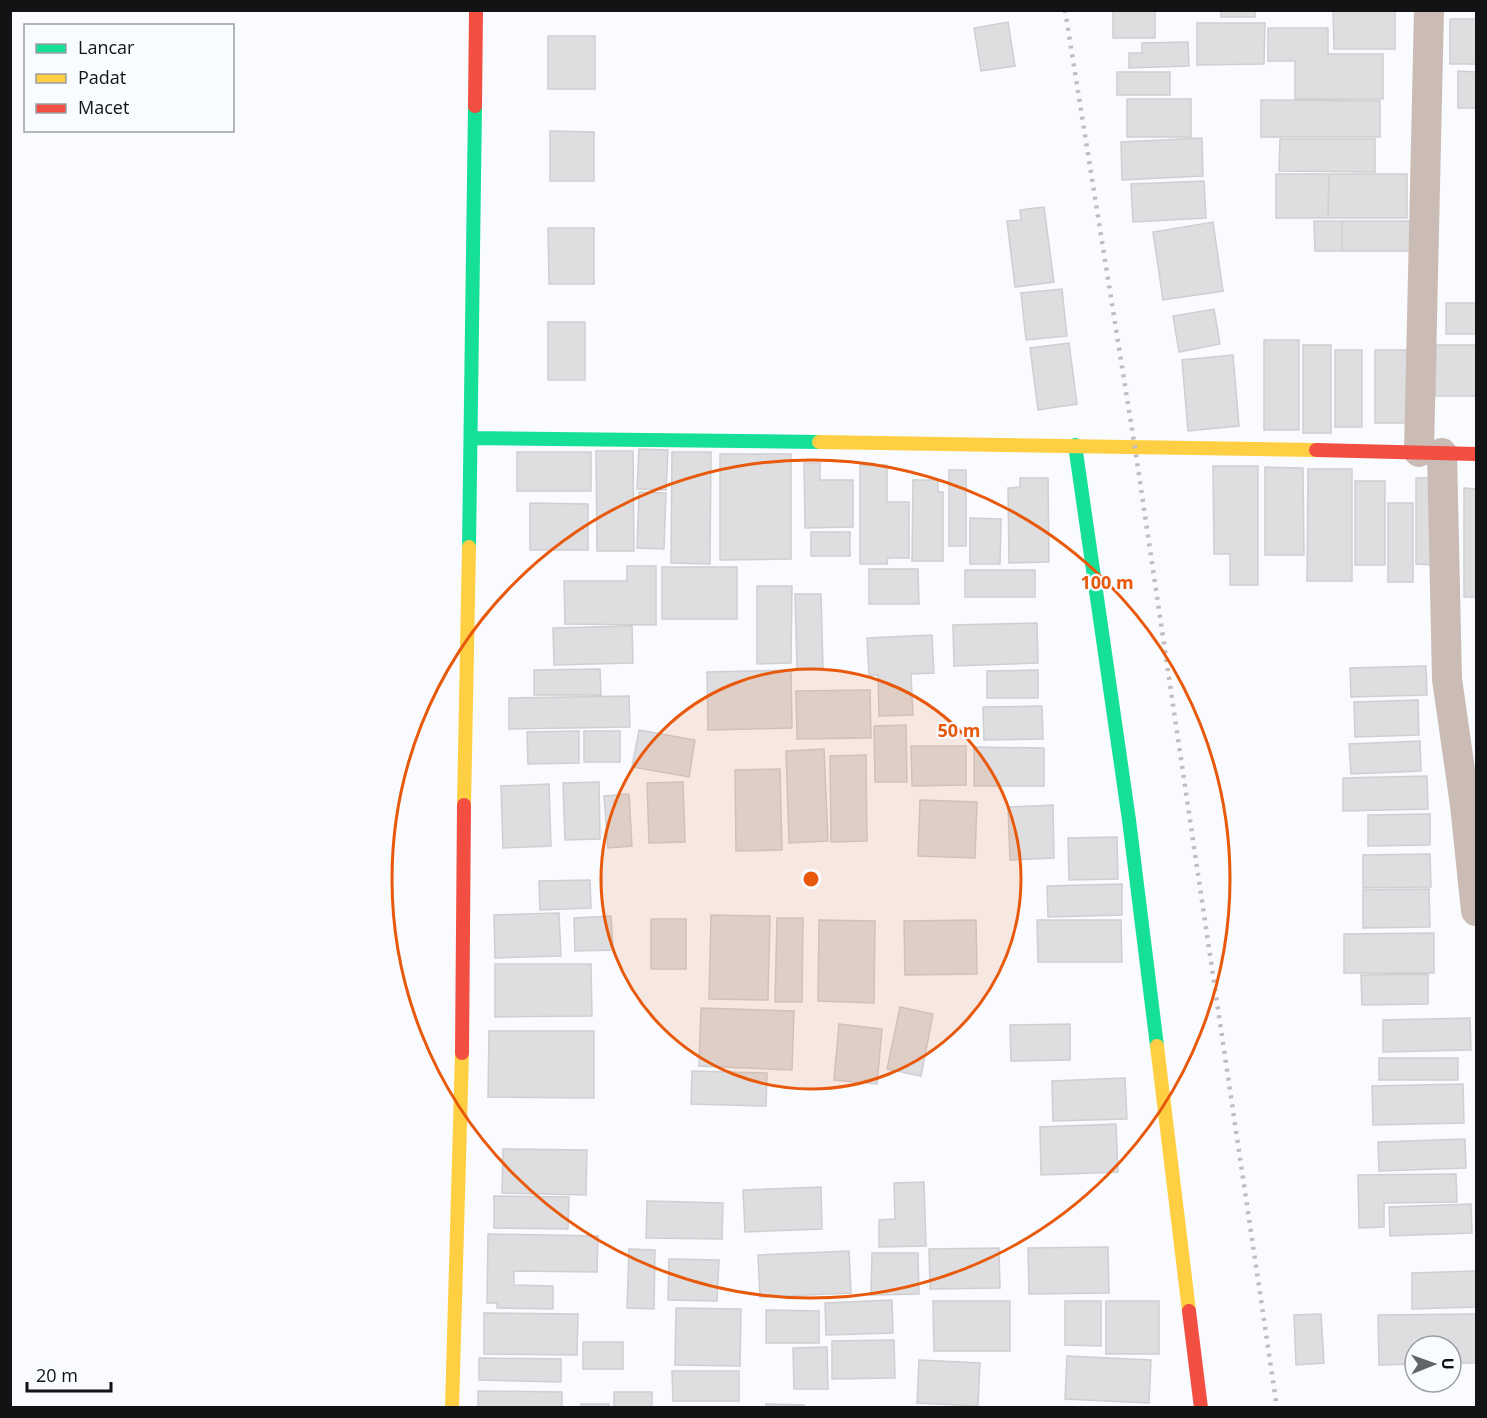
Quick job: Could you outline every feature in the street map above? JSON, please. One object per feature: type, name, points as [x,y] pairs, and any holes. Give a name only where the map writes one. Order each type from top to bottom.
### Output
[{"type":"street","points":[[452,1407],[462,1071],[464,731],[472,438],[476,10]]},
{"type":"street","points":[[1429,10],[1431,452],[1447,679],[1471,805],[1476,911]]},
{"type":"street","points":[[472,438],[1075,445],[1476,454]]},
{"type":"street","points":[[1075,445],[1129,820],[1201,1407]]},
{"type":"building","points":[[1113,10],[1155,10],[1155,38],[1113,38]]},
{"type":"building","points":[[1221,10],[1255,10],[1255,17],[1221,17]]},
{"type":"building","points":[[1333,10],[1395,10],[1395,49],[1334,49]]},
{"type":"building","points":[[1450,19],[1476,19],[1476,64],[1450,64]]},
{"type":"building","points":[[1008,22],[1015,66],[981,71],[974,28]]},
{"type":"building","points":[[1197,23],[1265,23],[1264,64],[1197,65]]},
{"type":"building","points":[[1268,28],[1328,28],[1328,54],[1383,54],[1383,99],[1295,99],[1295,61],[1268,61]]},
{"type":"building","points":[[548,36],[595,36],[595,89],[548,89]]},
{"type":"building","points":[[1188,42],[1189,66],[1129,68],[1129,53],[1142,53],[1142,43]]},
{"type":"building","points":[[1458,71],[1476,72],[1476,108],[1458,108]]},
{"type":"building","points":[[1117,72],[1170,72],[1170,95],[1117,95]]},
{"type":"building","points":[[1127,99],[1191,99],[1191,137],[1127,137]]},
{"type":"building","points":[[1261,100],[1380,101],[1380,137],[1261,137]]},
{"type":"building","points":[[550,131],[594,132],[594,181],[550,181]]},
{"type":"building","points":[[1202,138],[1203,176],[1122,180],[1121,142]]},
{"type":"building","points":[[1280,139],[1375,139],[1375,172],[1279,171]]},
{"type":"building","points":[[1276,174],[1329,174],[1328,218],[1276,218]]},
{"type":"building","points":[[1329,174],[1407,174],[1407,218],[1328,218]]},
{"type":"building","points":[[1204,181],[1206,218],[1133,222],[1131,184]]},
{"type":"building","points":[[1044,207],[1054,282],[1015,287],[1007,221],[1021,220],[1020,210]]},
{"type":"building","points":[[1314,221],[1342,221],[1342,251],[1315,251]]},
{"type":"building","points":[[1342,221],[1417,221],[1417,251],[1342,251]]},
{"type":"building","points":[[1213,222],[1223,291],[1163,300],[1153,232]]},
{"type":"building","points":[[548,228],[594,228],[594,284],[549,284]]},
{"type":"building","points":[[1062,289],[1067,336],[1026,340],[1021,293]]},
{"type":"building","points":[[1446,303],[1476,303],[1476,334],[1446,334]]},
{"type":"building","points":[[1214,309],[1220,344],[1179,352],[1173,316]]},
{"type":"building","points":[[548,322],[585,322],[585,380],[548,380]]},
{"type":"building","points":[[1264,340],[1299,340],[1299,430],[1264,430]]},
{"type":"building","points":[[1069,343],[1077,404],[1038,410],[1030,348]]},
{"type":"building","points":[[1303,345],[1331,345],[1331,433],[1303,433]]},
{"type":"building","points":[[1436,345],[1476,345],[1476,396],[1435,396]]},
{"type":"building","points":[[1335,350],[1362,350],[1362,427],[1335,427]]},
{"type":"building","points":[[1375,350],[1414,350],[1414,423],[1375,423]]},
{"type":"building","points":[[1233,355],[1239,426],[1188,431],[1182,360]]},
{"type":"building","points":[[639,449],[668,450],[666,490],[637,489]]},
{"type":"building","points":[[596,451],[633,451],[634,551],[597,551]]},
{"type":"building","points":[[517,452],[591,452],[591,491],[517,491]]},
{"type":"building","points":[[672,452],[711,452],[710,564],[671,563]]},
{"type":"building","points":[[720,454],[791,454],[791,559],[720,560]]},
{"type":"building","points":[[804,463],[820,463],[820,480],[853,480],[853,527],[805,528]]},
{"type":"building","points":[[860,465],[887,465],[887,502],[909,502],[909,558],[888,558],[887,564],[860,564]]},
{"type":"building","points":[[1213,466],[1258,466],[1258,585],[1230,585],[1230,554],[1214,554]]},
{"type":"building","points":[[1265,467],[1303,468],[1304,555],[1265,555]]},
{"type":"building","points":[[1308,469],[1352,469],[1352,581],[1307,581]]},
{"type":"building","points":[[949,470],[966,470],[966,546],[949,546]]},
{"type":"building","points":[[1020,478],[1048,478],[1049,562],[1009,563],[1008,488],[1020,487]]},
{"type":"building","points":[[1416,478],[1437,478],[1436,565],[1416,564]]},
{"type":"building","points":[[913,480],[938,480],[938,492],[943,492],[943,561],[912,561]]},
{"type":"building","points":[[1355,481],[1385,481],[1385,565],[1355,565]]},
{"type":"building","points":[[1464,488],[1476,489],[1476,597],[1464,597]]},
{"type":"building","points":[[639,492],[666,493],[664,549],[637,548]]},
{"type":"building","points":[[530,503],[588,504],[588,550],[530,550]]},
{"type":"building","points":[[1388,503],[1413,503],[1413,582],[1388,582]]},
{"type":"building","points":[[970,518],[1001,519],[1000,564],[970,564]]},
{"type":"building","points":[[811,532],[850,532],[850,556],[811,556]]},
{"type":"building","points":[[627,566],[656,566],[656,625],[565,624],[564,581],[627,581]]},
{"type":"building","points":[[662,567],[737,567],[737,619],[662,619]]},
{"type":"building","points":[[869,569],[918,569],[919,604],[869,604]]},
{"type":"building","points":[[965,570],[1035,570],[1035,597],[965,597]]},
{"type":"building","points":[[757,586],[792,586],[791,663],[757,664]]},
{"type":"building","points":[[795,594],[821,594],[823,668],[797,669]]},
{"type":"building","points":[[1037,623],[1038,663],[954,666],[953,625]]},
{"type":"building","points":[[632,626],[633,663],[554,665],[553,628]]},
{"type":"building","points":[[932,635],[934,673],[911,674],[913,715],[879,716],[878,675],[869,676],[867,638]]},
{"type":"building","points":[[1426,666],[1427,695],[1351,697],[1350,668]]},
{"type":"building","points":[[600,669],[601,695],[534,695],[534,670]]},
{"type":"building","points":[[791,670],[792,728],[708,730],[707,672]]},
{"type":"building","points":[[1038,670],[1038,698],[987,698],[987,671]]},
{"type":"building","points":[[870,690],[871,738],[797,739],[796,691]]},
{"type":"building","points":[[629,696],[630,727],[509,729],[509,698]]},
{"type":"building","points":[[1418,700],[1419,735],[1355,737],[1354,702]]},
{"type":"building","points":[[1042,706],[1043,739],[984,740],[983,707]]},
{"type":"building","points":[[906,725],[907,782],[875,782],[874,726]]},
{"type":"building","points":[[639,730],[695,740],[689,777],[632,767]]},
{"type":"building","points":[[579,731],[579,763],[528,764],[527,732]]},
{"type":"building","points":[[584,731],[620,731],[620,762],[584,762]]},
{"type":"building","points":[[1420,741],[1421,771],[1351,774],[1349,744]]},
{"type":"building","points":[[911,746],[966,746],[966,785],[912,786]]},
{"type":"building","points":[[974,747],[1044,748],[1044,786],[974,786]]},
{"type":"building","points":[[824,749],[828,841],[789,843],[786,751]]},
{"type":"building","points":[[866,755],[867,841],[831,842],[830,756]]},
{"type":"building","points":[[780,769],[782,850],[736,851],[735,770]]},
{"type":"building","points":[[1427,776],[1428,809],[1343,811],[1343,778]]},
{"type":"building","points":[[599,782],[600,839],[565,840],[563,783]]},
{"type":"building","points":[[683,782],[685,842],[649,843],[647,783]]},
{"type":"building","points":[[549,784],[551,846],[503,848],[501,786]]},
{"type":"building","points":[[629,794],[632,846],[608,848],[604,796]]},
{"type":"building","points":[[920,800],[977,802],[975,858],[918,856]]},
{"type":"building","points":[[1053,805],[1054,858],[1010,860],[1008,807]]},
{"type":"building","points":[[1430,814],[1430,845],[1368,846],[1368,815]]},
{"type":"building","points":[[1117,837],[1118,879],[1069,880],[1068,838]]},
{"type":"building","points":[[1430,854],[1431,887],[1363,888],[1363,855]]},
{"type":"building","points":[[590,880],[591,908],[540,910],[539,881]]},
{"type":"building","points":[[1122,884],[1122,915],[1048,917],[1047,886]]},
{"type":"building","points":[[1429,889],[1430,927],[1363,928],[1363,890]]},
{"type":"building","points":[[559,913],[561,956],[495,958],[494,915]]},
{"type":"building","points":[[711,915],[770,916],[768,1000],[709,999]]},
{"type":"building","points":[[611,916],[613,950],[575,951],[574,918]]},
{"type":"building","points":[[777,918],[803,918],[802,1002],[775,1002]]},
{"type":"building","points":[[651,919],[686,919],[686,969],[651,969]]},
{"type":"building","points":[[819,920],[875,921],[874,1003],[818,1001]]},
{"type":"building","points":[[976,920],[977,974],[905,975],[904,921]]},
{"type":"building","points":[[1037,920],[1121,920],[1122,962],[1038,962]]},
{"type":"building","points":[[1434,933],[1434,973],[1344,973],[1344,934]]},
{"type":"building","points":[[495,964],[591,964],[592,1016],[495,1017]]},
{"type":"building","points":[[1428,974],[1428,1004],[1362,1005],[1361,975]]},
{"type":"building","points":[[900,1007],[933,1014],[921,1076],[887,1069]]},
{"type":"building","points":[[701,1008],[794,1011],[792,1070],[699,1066]]},
{"type":"building","points":[[1470,1018],[1471,1050],[1383,1052],[1383,1020]]},
{"type":"building","points":[[839,1024],[882,1029],[877,1084],[834,1080]]},
{"type":"building","points":[[1070,1024],[1070,1060],[1011,1061],[1010,1025]]},
{"type":"building","points":[[489,1031],[594,1031],[594,1098],[488,1097]]},
{"type":"building","points":[[1379,1058],[1458,1058],[1458,1080],[1379,1080]]},
{"type":"building","points":[[692,1071],[767,1073],[766,1106],[691,1104]]},
{"type":"building","points":[[1125,1078],[1127,1119],[1053,1121],[1052,1081]]},
{"type":"building","points":[[1463,1084],[1464,1123],[1373,1125],[1372,1086]]},
{"type":"building","points":[[1116,1124],[1118,1172],[1041,1175],[1040,1127]]},
{"type":"building","points":[[1465,1139],[1466,1168],[1379,1171],[1378,1142]]},
{"type":"building","points":[[503,1149],[587,1150],[586,1195],[502,1193]]},
{"type":"building","points":[[1456,1174],[1457,1202],[1384,1203],[1384,1227],[1359,1228],[1358,1175]]},
{"type":"building","points":[[924,1182],[926,1246],[879,1247],[879,1220],[895,1219],[894,1183]]},
{"type":"building","points":[[821,1187],[822,1229],[745,1232],[743,1190]]},
{"type":"building","points":[[494,1196],[569,1197],[568,1229],[494,1228]]},
{"type":"building","points":[[647,1201],[723,1203],[722,1239],[646,1238]]},
{"type":"building","points":[[1471,1204],[1472,1233],[1390,1236],[1389,1207]]},
{"type":"building","points":[[488,1234],[598,1236],[597,1272],[514,1271],[514,1285],[553,1286],[553,1309],[497,1308],[497,1303],[487,1303]]},
{"type":"building","points":[[1108,1247],[1109,1293],[1029,1294],[1028,1248]]},
{"type":"building","points":[[999,1248],[1000,1288],[930,1289],[929,1249]]},
{"type":"building","points":[[629,1249],[655,1250],[654,1309],[627,1308]]},
{"type":"building","points":[[849,1251],[851,1293],[760,1297],[758,1255]]},
{"type":"building","points":[[872,1253],[918,1253],[919,1294],[871,1295]]},
{"type":"building","points":[[669,1259],[719,1260],[717,1301],[668,1300]]},
{"type":"building","points":[[1476,1271],[1476,1307],[1412,1309],[1412,1273]]},
{"type":"building","points":[[892,1300],[893,1333],[826,1335],[825,1303]]},
{"type":"building","points":[[933,1301],[1010,1301],[1010,1351],[934,1351]]},
{"type":"building","points":[[1065,1301],[1101,1301],[1101,1346],[1065,1345]]},
{"type":"building","points":[[1106,1301],[1159,1301],[1159,1354],[1106,1354]]},
{"type":"building","points":[[676,1308],[741,1309],[740,1366],[675,1365]]},
{"type":"building","points":[[766,1310],[819,1311],[819,1343],[766,1343]]},
{"type":"building","points":[[484,1313],[578,1314],[577,1355],[484,1354]]},
{"type":"building","points":[[1321,1314],[1324,1363],[1296,1365],[1294,1315]]},
{"type":"building","points":[[1476,1314],[1476,1363],[1463,1363],[1463,1334],[1403,1334],[1403,1364],[1379,1365],[1378,1315]]},
{"type":"building","points":[[894,1340],[895,1378],[832,1379],[832,1341]]},
{"type":"building","points":[[583,1342],[623,1342],[623,1369],[583,1369]]},
{"type":"building","points":[[827,1347],[828,1389],[794,1389],[793,1348]]},
{"type":"building","points":[[1067,1356],[1151,1360],[1149,1403],[1065,1399]]},
{"type":"building","points":[[479,1358],[561,1359],[561,1382],[479,1380]]},
{"type":"building","points":[[919,1360],[980,1363],[978,1406],[917,1403]]},
{"type":"building","points":[[672,1371],[739,1371],[739,1401],[673,1401]]},
{"type":"building","points":[[478,1391],[562,1392],[562,1408],[478,1408]]},
{"type":"building","points":[[614,1392],[652,1392],[652,1408],[614,1408]]},
{"type":"building","points":[[581,1404],[609,1404],[609,1408],[581,1408]]},
{"type":"building","points":[[766,1404],[804,1405],[804,1408],[766,1408]]},
{"type":"railway","points":[[1065,10],[1135,448],[1277,1408]]},
{"type":"traffic: fast","points":[[469,547],[475,106]]},
{"type":"traffic: fast","points":[[472,438],[819,442]]},
{"type":"traffic: fast","points":[[1075,445],[1129,820],[1157,1046]]},
{"type":"traffic: slow","points":[[819,442],[1316,450]]},
{"type":"traffic: slow","points":[[464,805],[469,547]]},
{"type":"traffic: slow","points":[[1157,1046],[1189,1311]]},
{"type":"traffic: slow","points":[[452,1408],[462,1053]]},
{"type":"traffic: jam","points":[[475,106],[476,10]]},
{"type":"traffic: jam","points":[[1316,450],[1476,454]]},
{"type":"traffic: jam","points":[[462,1053],[464,805]]},
{"type":"traffic: jam","points":[[1189,1311],[1201,1408]]}]
